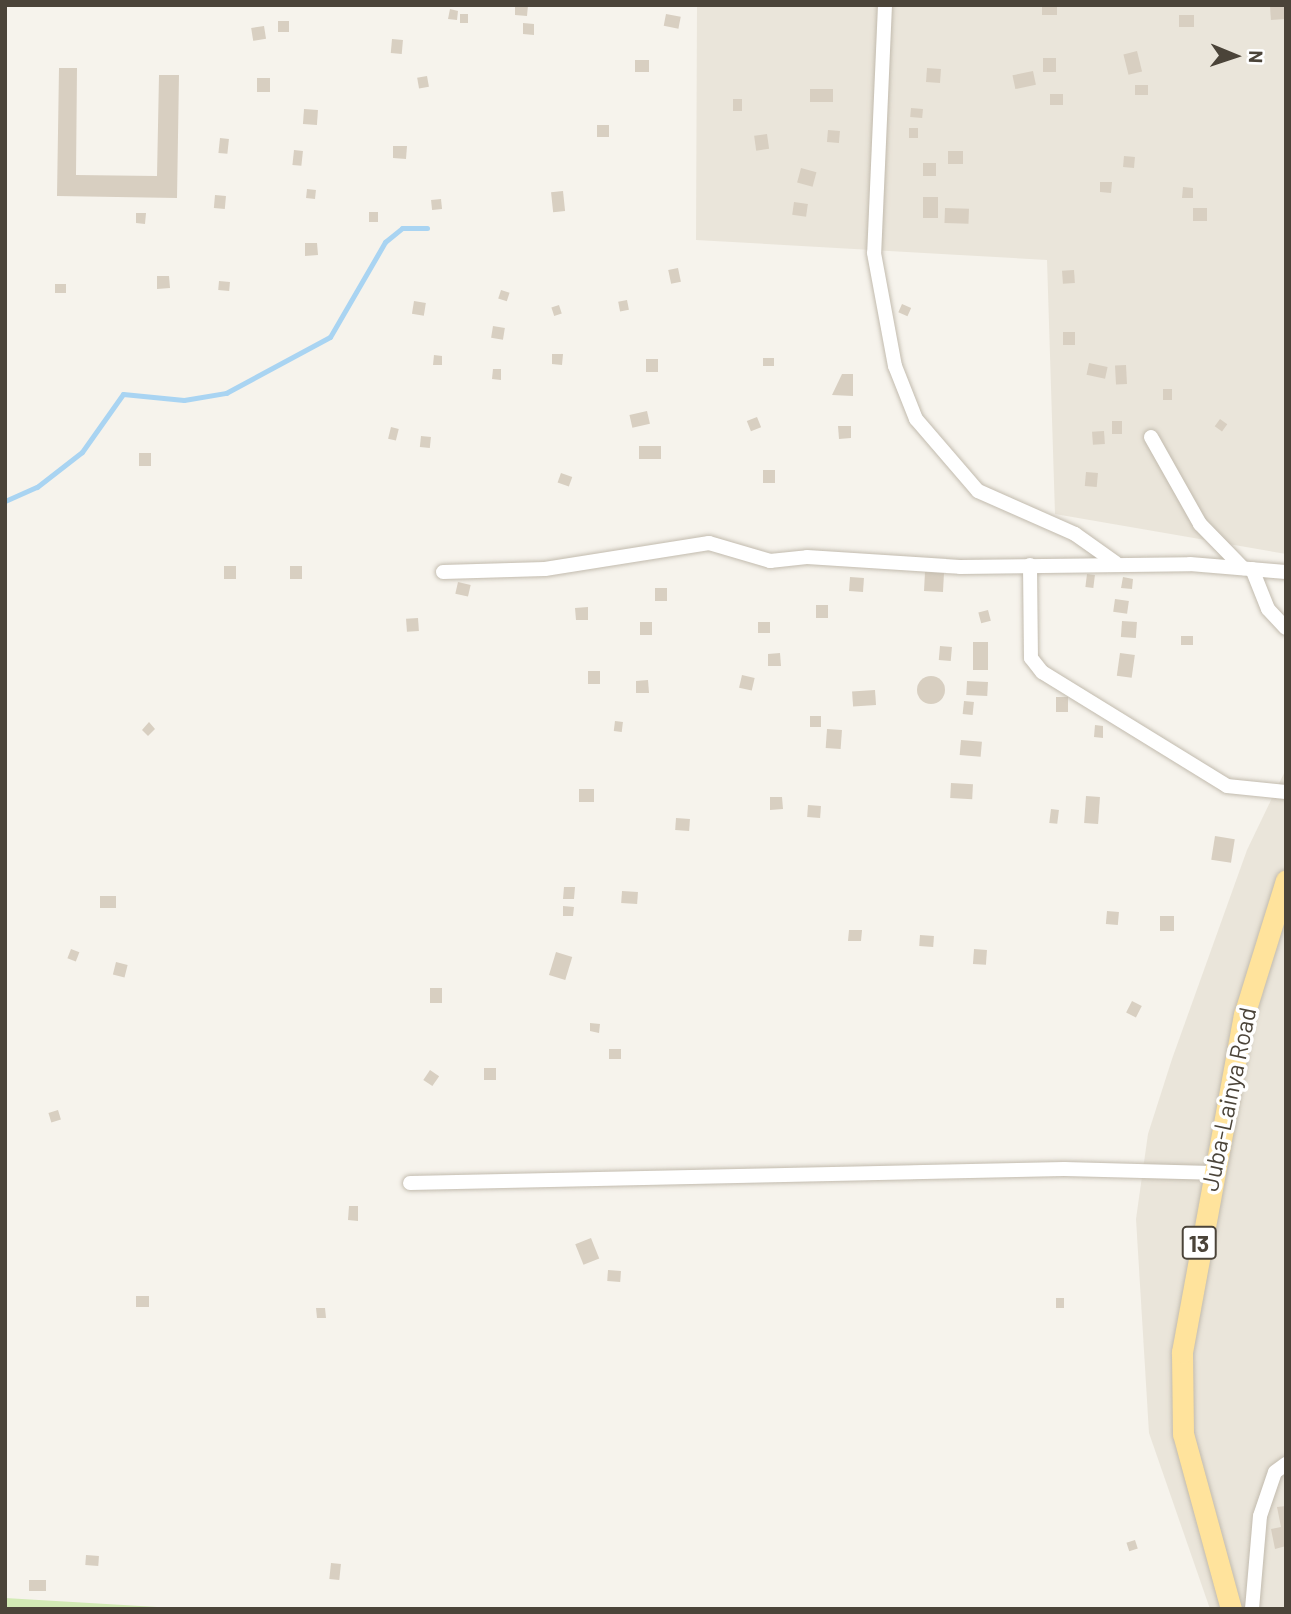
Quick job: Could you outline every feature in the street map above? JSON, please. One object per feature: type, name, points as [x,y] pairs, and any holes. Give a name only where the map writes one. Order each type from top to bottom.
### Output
[{"type":"main road","name":"Juba-Lainya Road","points":[[1231,1609],[1180,1417],[1182,1352],[1212,1173],[1257,962],[1286,880]]},
{"type":"street","points":[[886,5],[874,253],[895,366],[916,419],[978,491],[1075,534],[1116,563]]},
{"type":"street","points":[[1152,437],[1200,524],[1247,569],[1268,609],[1286,628]]},
{"type":"street","points":[[443,572],[545,569],[709,543],[770,561],[1030,565],[1116,563],[1286,572]]},
{"type":"street","points":[[1030,565],[1031,658],[1042,672],[1227,786],[1286,792]]},
{"type":"street","points":[[410,1183],[1064,1169],[1212,1173]]},
{"type":"street","points":[[1252,1609],[1259,1516],[1275,1472],[1286,1464]]},
{"type":"shaded area","points":[[697,5],[1286,5],[1286,554],[1055,514],[1047,260],[696,240]]},
{"type":"shaded area","points":[[1286,769],[1286,1609],[1210,1609],[1149,1433],[1136,1219],[1148,1134],[1172,1059],[1247,850]]},
{"type":"green space","points":[[5,1598],[191,1609],[5,1609]]},
{"type":"building","points":[[515,5],[528,5],[527,16],[515,15]]},
{"type":"building","points":[[1042,5],[1057,5],[1057,15],[1042,15]]},
{"type":"building","points":[[1284,6],[1285,19],[1271,20],[1270,7]]},
{"type":"building","points":[[450,9],[458,11],[457,20],[448,19]]},
{"type":"building","points":[[460,14],[468,14],[468,23],[460,23]]},
{"type":"building","points":[[666,14],[681,17],[678,29],[664,26]]},
{"type":"building","points":[[1179,15],[1194,15],[1194,27],[1179,27]]},
{"type":"building","points":[[278,21],[289,21],[289,32],[278,32]]},
{"type":"building","points":[[523,23],[534,24],[534,35],[523,34]]},
{"type":"building","points":[[264,26],[266,39],[253,41],[251,28]]},
{"type":"building","points":[[392,39],[403,40],[402,54],[391,53]]},
{"type":"building","points":[[1137,51],[1142,71],[1128,75],[1123,54]]},
{"type":"building","points":[[1043,58],[1056,58],[1056,72],[1043,72]]},
{"type":"building","points":[[635,60],[649,60],[649,72],[635,72]]},
{"type":"building","points":[[59,68],[77,68],[76,175],[157,176],[159,75],[179,75],[177,198],[57,196]]},
{"type":"building","points":[[927,68],[941,69],[940,83],[926,82]]},
{"type":"building","points":[[1033,71],[1036,85],[1015,89],[1012,75]]},
{"type":"building","points":[[427,76],[429,87],[419,89],[417,78]]},
{"type":"building","points":[[257,78],[270,78],[270,92],[257,92]]},
{"type":"building","points":[[1135,85],[1148,85],[1148,95],[1135,95]]},
{"type":"building","points":[[810,89],[833,89],[833,102],[810,102]]},
{"type":"building","points":[[1050,94],[1063,94],[1063,105],[1050,105]]},
{"type":"building","points":[[733,99],[742,99],[742,111],[733,111]]},
{"type":"building","points":[[911,108],[923,109],[922,118],[910,117]]},
{"type":"building","points":[[304,109],[318,110],[317,125],[303,124]]},
{"type":"building","points":[[597,125],[609,125],[609,137],[597,137]]},
{"type":"building","points":[[909,128],[918,128],[918,138],[909,138]]},
{"type":"building","points":[[828,130],[840,131],[839,143],[827,142]]},
{"type":"building","points":[[767,134],[769,149],[756,151],[754,136]]},
{"type":"building","points":[[220,138],[229,139],[227,154],[218,153]]},
{"type":"building","points":[[393,146],[407,146],[406,159],[393,158]]},
{"type":"building","points":[[294,150],[303,151],[301,166],[292,165]]},
{"type":"building","points":[[948,151],[963,151],[963,164],[948,164]]},
{"type":"building","points":[[1124,156],[1135,157],[1134,168],[1123,167]]},
{"type":"building","points":[[923,163],[936,163],[936,176],[923,176]]},
{"type":"building","points":[[801,168],[816,172],[813,187],[797,182]]},
{"type":"building","points":[[1100,182],[1112,182],[1111,193],[1100,192]]},
{"type":"building","points":[[1183,187],[1193,188],[1193,198],[1182,198]]},
{"type":"building","points":[[307,189],[316,190],[315,199],[306,198]]},
{"type":"building","points":[[563,191],[565,211],[553,212],[551,192]]},
{"type":"building","points":[[215,195],[226,196],[225,209],[214,208]]},
{"type":"building","points":[[923,197],[938,197],[938,218],[923,218]]},
{"type":"building","points":[[441,199],[442,209],[432,210],[431,200]]},
{"type":"building","points":[[794,202],[808,204],[806,217],[792,215]]},
{"type":"building","points":[[945,208],[969,209],[968,224],[944,223]]},
{"type":"building","points":[[1193,208],[1207,208],[1207,221],[1193,221]]},
{"type":"building","points":[[369,212],[378,212],[378,222],[369,222]]},
{"type":"building","points":[[136,213],[146,213],[145,224],[136,223]]},
{"type":"building","points":[[305,243],[317,243],[318,255],[305,256]]},
{"type":"building","points":[[678,268],[681,282],[671,284],[668,270]]},
{"type":"building","points":[[1074,270],[1075,283],[1063,284],[1062,271]]},
{"type":"building","points":[[157,276],[169,276],[170,288],[157,289]]},
{"type":"building","points":[[219,281],[230,282],[229,291],[218,290]]},
{"type":"building","points":[[55,284],[66,284],[66,293],[55,293]]},
{"type":"building","points":[[501,290],[510,293],[507,301],[498,299]]},
{"type":"building","points":[[627,300],[629,310],[620,312],[618,302]]},
{"type":"building","points":[[414,301],[426,303],[424,316],[412,314]]},
{"type":"building","points":[[902,304],[911,308],[907,316],[898,312]]},
{"type":"building","points":[[559,305],[562,314],[554,316],[551,307]]},
{"type":"building","points":[[493,326],[505,328],[503,340],[491,338]]},
{"type":"building","points":[[1063,332],[1075,332],[1075,345],[1063,345]]},
{"type":"building","points":[[552,354],[563,354],[562,365],[552,364]]},
{"type":"building","points":[[434,355],[442,356],[442,365],[433,365]]},
{"type":"building","points":[[763,358],[774,358],[774,366],[763,366]]},
{"type":"building","points":[[646,359],[658,359],[658,372],[646,372]]},
{"type":"building","points":[[1089,363],[1108,367],[1105,379],[1087,375]]},
{"type":"building","points":[[1126,365],[1127,384],[1116,385],[1115,366]]},
{"type":"building","points":[[493,369],[501,369],[501,380],[492,379]]},
{"type":"building","points":[[842,374],[853,374],[853,396],[832,395]]},
{"type":"building","points":[[1163,389],[1172,389],[1172,400],[1163,400]]},
{"type":"building","points":[[647,411],[650,424],[632,428],[629,415]]},
{"type":"building","points":[[757,417],[761,427],[751,431],[747,421]]},
{"type":"building","points":[[1220,419],[1227,424],[1222,432],[1215,426]]},
{"type":"building","points":[[1112,421],[1122,421],[1122,434],[1112,434]]},
{"type":"building","points":[[838,426],[851,426],[851,438],[839,439]]},
{"type":"building","points":[[391,427],[399,429],[396,441],[388,439]]},
{"type":"building","points":[[1104,431],[1105,444],[1093,445],[1092,432]]},
{"type":"building","points":[[421,436],[431,437],[430,448],[420,447]]},
{"type":"building","points":[[639,446],[661,446],[661,459],[639,459]]},
{"type":"building","points":[[139,453],[151,453],[151,466],[139,466]]},
{"type":"building","points":[[763,470],[775,470],[775,483],[763,483]]},
{"type":"building","points":[[1086,472],[1098,473],[1097,487],[1085,486]]},
{"type":"building","points":[[561,473],[572,477],[569,487],[558,482]]},
{"type":"building","points":[[224,566],[236,566],[236,579],[224,579]]},
{"type":"building","points":[[290,566],[302,566],[302,579],[290,579]]},
{"type":"building","points":[[925,572],[944,573],[943,592],[924,591]]},
{"type":"building","points":[[1087,574],[1095,575],[1093,588],[1085,587]]},
{"type":"building","points":[[850,577],[864,578],[863,592],[849,591]]},
{"type":"building","points":[[1123,577],[1133,579],[1132,589],[1121,588]]},
{"type":"building","points":[[458,582],[471,585],[468,597],[455,594]]},
{"type":"building","points":[[655,588],[667,588],[667,601],[655,601]]},
{"type":"building","points":[[1115,599],[1129,601],[1127,614],[1113,612]]},
{"type":"building","points":[[816,605],[828,605],[828,618],[816,618]]},
{"type":"building","points":[[588,607],[588,620],[576,620],[575,608]]},
{"type":"building","points":[[988,610],[991,621],[981,623],[978,613]]},
{"type":"building","points":[[418,618],[419,631],[407,632],[406,619]]},
{"type":"building","points":[[1122,621],[1137,622],[1136,638],[1121,637]]},
{"type":"building","points":[[640,622],[652,622],[652,635],[640,635]]},
{"type":"building","points":[[758,622],[770,622],[770,633],[758,633]]},
{"type":"building","points":[[1181,636],[1193,636],[1193,645],[1181,645]]},
{"type":"building","points":[[973,642],[988,642],[988,670],[973,670]]},
{"type":"building","points":[[940,646],[952,647],[951,661],[939,660]]},
{"type":"building","points":[[780,653],[781,666],[768,666],[768,654]]},
{"type":"building","points":[[1120,653],[1135,655],[1132,678],[1117,676]]},
{"type":"building","points":[[588,671],[600,671],[600,684],[588,684]]},
{"type":"building","points":[[742,675],[755,678],[752,691],[739,688]]},
{"type":"building","points":[[931,676],[941,680],[945,690],[941,700],[931,704],[921,700],[917,690],[921,680]]},
{"type":"building","points":[[648,680],[649,693],[636,693],[636,681]]},
{"type":"building","points":[[967,681],[988,682],[987,696],[966,695]]},
{"type":"building","points":[[875,690],[876,705],[853,707],[852,692]]},
{"type":"building","points":[[1056,697],[1068,697],[1068,712],[1056,712]]},
{"type":"building","points":[[964,701],[974,702],[973,715],[963,714]]},
{"type":"building","points":[[810,716],[821,716],[821,727],[810,727]]},
{"type":"building","points":[[615,721],[623,722],[622,732],[614,731]]},
{"type":"building","points":[[149,722],[155,729],[148,736],[142,730]]},
{"type":"building","points":[[1095,725],[1103,726],[1103,738],[1094,737]]},
{"type":"building","points":[[827,729],[842,730],[841,749],[826,748]]},
{"type":"building","points":[[961,740],[982,742],[981,757],[960,755]]},
{"type":"building","points":[[951,783],[973,784],[972,799],[950,798]]},
{"type":"building","points":[[579,789],[594,789],[594,802],[579,802]]},
{"type":"building","points":[[1086,796],[1100,797],[1098,824],[1084,823]]},
{"type":"building","points":[[770,797],[782,797],[783,809],[770,810]]},
{"type":"building","points":[[808,805],[821,806],[820,818],[807,817]]},
{"type":"building","points":[[1051,809],[1059,810],[1057,824],[1049,823]]},
{"type":"building","points":[[676,818],[690,819],[689,831],[675,830]]},
{"type":"building","points":[[1215,836],[1235,839],[1231,863],[1211,860]]},
{"type":"building","points":[[564,887],[575,887],[574,899],[563,899]]},
{"type":"building","points":[[622,891],[638,892],[637,904],[621,903]]},
{"type":"building","points":[[100,896],[116,896],[116,908],[100,908]]},
{"type":"building","points":[[563,906],[574,907],[573,916],[563,916]]},
{"type":"building","points":[[1107,911],[1119,912],[1118,925],[1106,924]]},
{"type":"building","points":[[1160,916],[1174,916],[1174,931],[1160,931]]},
{"type":"building","points":[[849,930],[862,930],[861,941],[848,941]]},
{"type":"building","points":[[920,935],[934,936],[933,947],[919,946]]},
{"type":"building","points":[[71,949],[79,952],[76,962],[67,958]]},
{"type":"building","points":[[974,949],[987,950],[986,965],[973,964]]},
{"type":"building","points":[[556,952],[572,957],[565,980],[549,975]]},
{"type":"building","points":[[116,962],[128,965],[124,978],[113,975]]},
{"type":"building","points":[[430,988],[442,988],[442,1003],[430,1003]]},
{"type":"building","points":[[1132,1001],[1142,1006],[1136,1018],[1126,1013]]},
{"type":"building","points":[[590,1023],[600,1024],[599,1033],[590,1031]]},
{"type":"building","points":[[609,1049],[621,1049],[621,1059],[609,1059]]},
{"type":"building","points":[[484,1068],[496,1068],[496,1080],[484,1080]]},
{"type":"building","points":[[430,1070],[439,1076],[432,1086],[423,1080]]},
{"type":"building","points":[[58,1110],[61,1120],[51,1122],[48,1113]]},
{"type":"building","points":[[349,1206],[358,1206],[358,1221],[348,1220]]},
{"type":"building","points":[[591,1238],[599,1258],[583,1265],[575,1244]]},
{"type":"building","points":[[608,1270],[621,1271],[620,1282],[607,1281]]},
{"type":"building","points":[[136,1296],[149,1296],[149,1307],[136,1307]]},
{"type":"building","points":[[1056,1298],[1064,1298],[1064,1308],[1056,1308]]},
{"type":"building","points":[[316,1308],[325,1308],[326,1318],[317,1318]]},
{"type":"building","points":[[1286,1506],[1286,1546],[1275,1549],[1271,1529],[1281,1527],[1277,1507]]},
{"type":"building","points":[[1135,1540],[1138,1549],[1129,1551],[1126,1543]]},
{"type":"building","points":[[86,1555],[99,1556],[98,1566],[85,1565]]},
{"type":"building","points":[[331,1563],[341,1564],[339,1580],[329,1579]]},
{"type":"building","points":[[29,1580],[46,1580],[46,1591],[29,1591]]},
{"type":"waterway","points":[[5,501],[37,487],[82,452],[123,394],[184,400],[226,393],[330,337],[385,242],[402,228],[427,228]]}]
